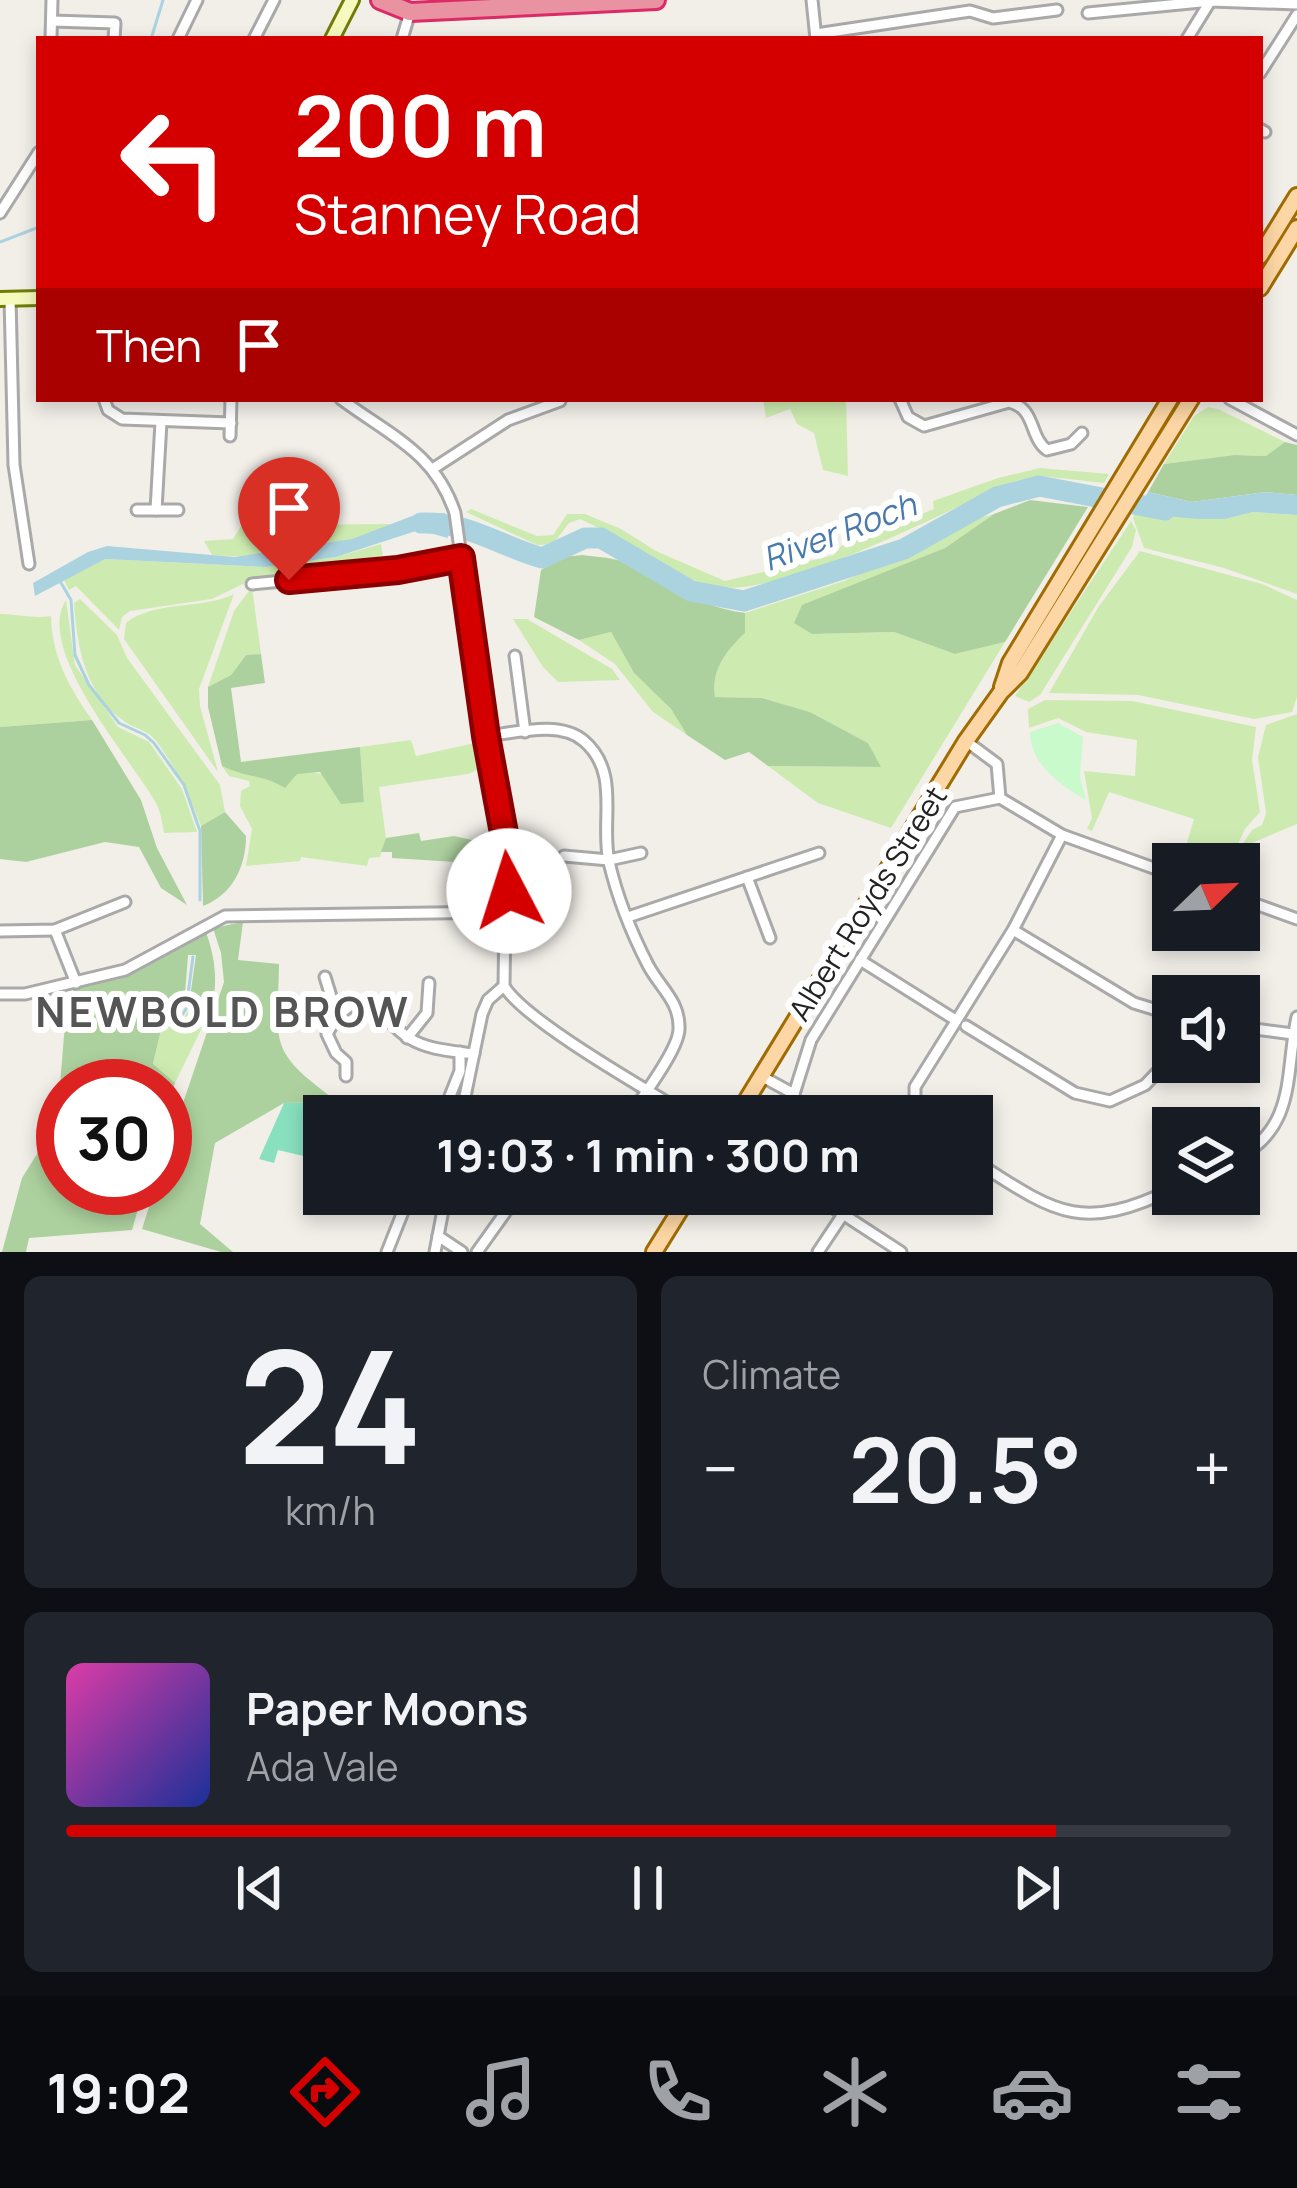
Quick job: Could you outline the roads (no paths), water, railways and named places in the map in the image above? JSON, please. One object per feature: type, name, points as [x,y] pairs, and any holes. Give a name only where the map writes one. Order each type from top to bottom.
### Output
[{"type":"highway","points":[[380,0],[410,12],[460,5],[656,0]]},
{"type":"main road","points":[[334,36],[352,0]]},
{"type":"main road","points":[[1263,251],[1297,196]]},
{"type":"main road","points":[[1263,283],[1297,228]]},
{"type":"main road","points":[[5,299],[36,298]]},
{"type":"main road","name":"Albert Royds Street","points":[[1001,692],[1010,662],[1168,402]]},
{"type":"main road","name":"Albert Royds Street","points":[[750,1095],[966,741],[1020,673],[1189,402]]},
{"type":"main road","points":[[654,1252],[676,1215]]},
{"type":"street","points":[[51,36],[52,0]]},
{"type":"street","points":[[179,36],[197,0]]},
{"type":"street","points":[[256,36],[274,0]]},
{"type":"street","points":[[812,0],[816,36]]},
{"type":"street","points":[[1188,36],[1211,1]]},
{"type":"street","points":[[1088,13],[1211,1],[1297,4]]},
{"type":"street","points":[[822,36],[970,10],[993,18],[1057,10]]},
{"type":"street","points":[[403,36],[410,12]]},
{"type":"street","points":[[1263,68],[1297,15]]},
{"type":"street","points":[[52,21],[115,23],[114,36]]},
{"type":"street","points":[[0,213],[36,157]]},
{"type":"street","points":[[5,299],[15,411],[14,465],[28,564]]},
{"type":"street","points":[[106,402],[115,416],[231,429],[231,402]]},
{"type":"street","points":[[344,402],[434,468],[455,513],[506,844],[504,986],[511,997],[656,1095]]},
{"type":"street","points":[[434,468],[508,420],[557,402]]},
{"type":"street","points":[[901,402],[908,417],[924,425],[1009,402],[1018,404],[1047,450],[1071,444],[1082,433]]},
{"type":"street","points":[[1236,402],[1297,436]]},
{"type":"street","points":[[0,411],[15,411]]},
{"type":"street","points":[[156,510],[161,422]]},
{"type":"street","points":[[137,510],[178,510]]},
{"type":"street","points":[[252,584],[398,570],[461,558]]},
{"type":"street","points":[[515,656],[525,732]]},
{"type":"street","points":[[486,736],[553,729],[581,738],[598,758],[608,784],[608,860],[649,967],[676,1006],[680,1035],[642,1095]]},
{"type":"street","points":[[966,741],[997,764],[1000,798],[1062,835],[1152,867]]},
{"type":"street","name":"Albert Royds Street","points":[[794,1094],[811,1040],[955,807],[1000,798]]},
{"type":"street","points":[[915,1095],[915,1087],[955,1019],[1013,930],[1062,835]]},
{"type":"street","points":[[564,856],[608,860],[641,853]]},
{"type":"street","points":[[628,917],[819,853]]},
{"type":"street","points":[[747,877],[770,938]]},
{"type":"street","points":[[0,931],[55,930],[125,902]]},
{"type":"street","points":[[1260,906],[1297,919]]},
{"type":"street","points":[[0,994],[25,994],[125,970],[225,916],[506,912]]},
{"type":"street","points":[[55,930],[76,983]]},
{"type":"street","points":[[1013,930],[1134,1003],[1152,1009]]},
{"type":"street","points":[[860,960],[955,1019]]},
{"type":"street","points":[[326,976],[337,1016]]},
{"type":"street","points":[[407,1038],[427,1013],[429,983]]},
{"type":"street","points":[[465,1095],[482,1014],[488,1000],[504,986]]},
{"type":"street","points":[[346,1076],[346,1062],[327,1034],[337,1016],[354,1003],[373,1005],[407,1038],[474,1054]]},
{"type":"street","points":[[1260,1141],[1271,1133],[1293,1082],[1297,1018]]},
{"type":"street","points":[[966,1026],[1076,1094],[1110,1101],[1152,1078]]},
{"type":"street","points":[[1260,1030],[1293,1034]]},
{"type":"street","points":[[450,1095],[460,1071],[460,1052]]},
{"type":"street","points":[[761,1076],[794,1094]]},
{"type":"street","points":[[993,1173],[1072,1214],[1132,1209],[1152,1199]]},
{"type":"street","points":[[387,1252],[402,1215]]},
{"type":"street","points":[[435,1252],[442,1215]]},
{"type":"street","points":[[477,1252],[503,1215]]},
{"type":"street","points":[[818,1252],[842,1216],[901,1252]]},
{"type":"street","points":[[438,1236],[462,1252]]},
{"type":"water","points":[[1148,492],[1192,502],[1266,492],[1297,495],[1297,515],[1253,512],[1197,519],[1135,513]]},
{"type":"water","points":[[420,513],[445,513],[448,538],[419,530],[336,557],[265,567],[105,559],[35,596],[33,583],[107,546],[235,557],[352,539]]},
{"type":"waterway","points":[[152,36],[163,0]]},
{"type":"waterway","points":[[0,242],[36,228]]},
{"type":"waterway","name":"River Roch","points":[[421,523],[468,530],[542,558],[585,538],[601,538],[691,591],[744,601],[904,549],[997,497],[1039,486],[1165,510]]},
{"type":"waterway","points":[[60,581],[71,600],[75,655],[89,685],[119,723],[154,743],[184,785],[200,831],[200,900]]},
{"type":"waterway","points":[[176,1024],[186,1009],[193,957]]},
{"type":"district","name":"NEWBOLD BROW","points":[[223,1011]]}]
